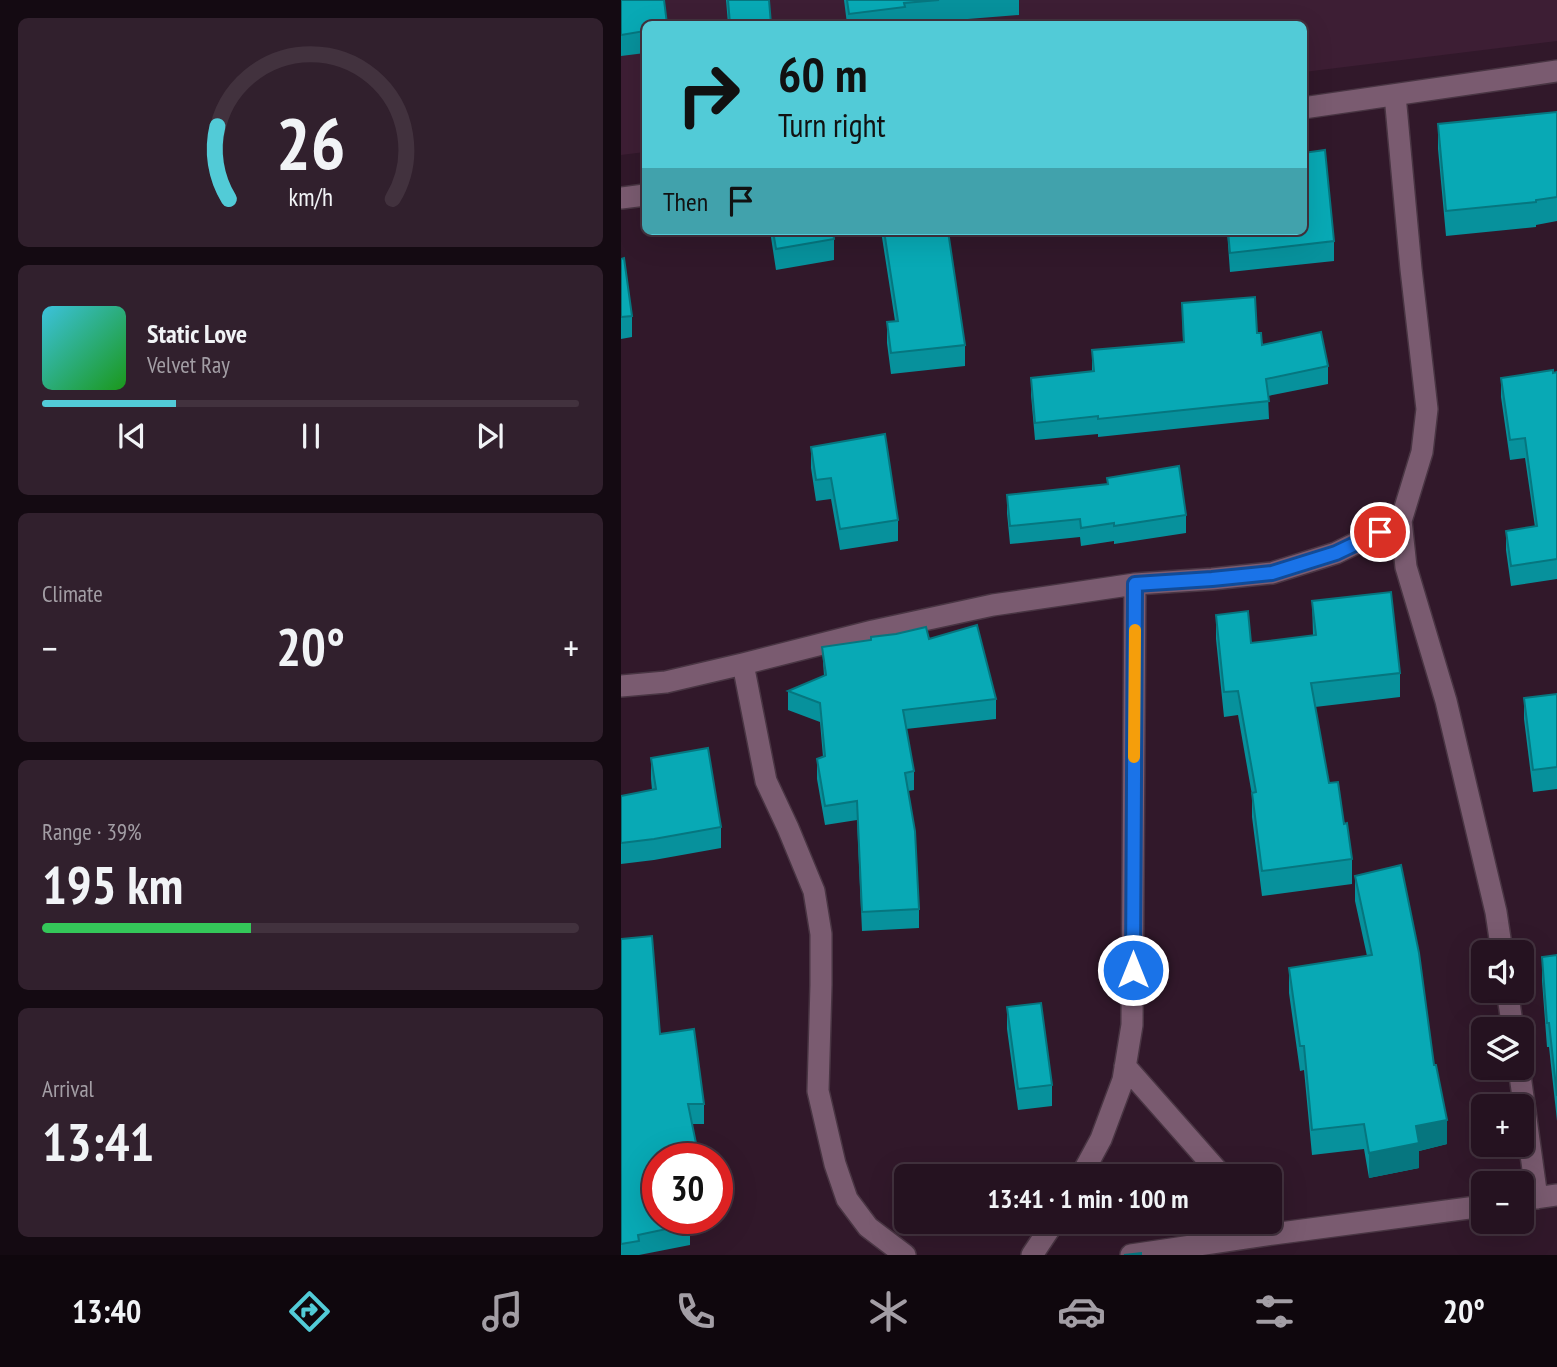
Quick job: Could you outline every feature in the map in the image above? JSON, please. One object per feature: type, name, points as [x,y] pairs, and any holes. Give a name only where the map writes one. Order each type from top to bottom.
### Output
[{"type":"street","points":[[1307,107],[1557,71]]},
{"type":"street","points":[[1395,95],[1427,409],[1422,452],[1401,522],[1406,567],[1446,701],[1500,940]]},
{"type":"street","points":[[621,198],[642,195]]},
{"type":"street","points":[[621,686],[666,682],[873,631],[993,605],[1135,584],[1272,573],[1336,553],[1401,522]]},
{"type":"street","points":[[1087,1164],[1101,1139],[1123,1080],[1133,1025],[1135,584]]},
{"type":"street","points":[[743,664],[766,781],[814,891],[821,934],[818,1091],[835,1164],[847,1199],[868,1227],[905,1255]]},
{"type":"street","points":[[1125,1066],[1211,1164]]},
{"type":"street","points":[[1521,1080],[1539,1198]]},
{"type":"street","points":[[1282,1226],[1471,1207]]},
{"type":"street","points":[[1032,1255],[1046,1234]]},
{"type":"street","points":[[1131,1255],[1237,1234]]},
{"type":"shaded area","points":[[621,0],[1557,0],[1557,41],[1307,72],[1307,21],[642,21],[642,152],[621,155]]},
{"type":"building","points":[[621,0],[664,0],[667,21],[642,21],[642,32],[621,35]]},
{"type":"building","points":[[728,0],[769,0],[771,21],[730,21]]},
{"type":"building","points":[[847,0],[939,0],[904,3],[905,7],[849,14]]},
{"type":"building","points":[[1557,112],[1557,197],[1536,202],[1446,211],[1438,124]]},
{"type":"building","points":[[1325,150],[1334,241],[1230,253],[1228,235],[1307,235],[1307,152]]},
{"type":"building","points":[[774,235],[834,235],[834,239],[776,249]]},
{"type":"building","points":[[885,235],[949,235],[965,345],[891,353],[887,322],[898,321]]},
{"type":"building","points":[[624,258],[632,316],[621,317],[621,259]]},
{"type":"building","points":[[1255,297],[1257,333],[1261,333],[1262,345],[1321,332],[1328,366],[1266,379],[1269,401],[1035,423],[1031,378],[1094,371],[1092,350],[1184,342],[1182,303]]},
{"type":"building","points":[[1553,370],[1553,373],[1557,372],[1557,559],[1511,566],[1506,531],[1537,526],[1525,438],[1510,440],[1501,378]]},
{"type":"building","points":[[885,434],[898,520],[840,529],[831,478],[816,480],[811,447]]},
{"type":"building","points":[[1179,466],[1186,515],[1114,526],[1114,523],[1081,528],[1080,519],[1010,526],[1007,495],[1108,484],[1107,478]]},
{"type":"building","points":[[1391,592],[1400,673],[1311,683],[1329,783],[1338,782],[1352,859],[1262,871],[1252,793],[1256,792],[1238,691],[1224,692],[1216,615],[1248,611],[1251,643],[1316,635],[1312,601]]},
{"type":"building","points":[[977,625],[996,699],[903,710],[914,771],[905,773],[915,831],[919,909],[862,912],[857,801],[825,806],[817,759],[825,756],[820,703],[788,691],[826,675],[822,647],[871,640],[871,637],[926,627],[929,639]]},
{"type":"building","points":[[1557,694],[1557,767],[1533,770],[1524,698]]},
{"type":"building","points":[[708,748],[721,827],[621,843],[621,796],[656,789],[651,758]]},
{"type":"building","points":[[1401,865],[1419,953],[1434,1065],[1447,1120],[1416,1126],[1419,1143],[1369,1153],[1364,1124],[1312,1130],[1304,1046],[1300,1046],[1289,968],[1372,955],[1355,876]]},
{"type":"building","points":[[652,936],[660,1034],[694,1029],[704,1104],[688,1104],[696,1143],[642,1143],[643,1234],[638,1235],[639,1241],[621,1244],[621,939]]},
{"type":"building","points":[[1557,955],[1557,1096],[1547,1023],[1542,957]]},
{"type":"building","points":[[1041,1003],[1052,1085],[1018,1089],[1007,1007]]},
{"type":"slow traffic","points":[[1134,757],[1135,630]]},
{"type":"route","points":[[1133,970],[1135,584],[1272,573],[1336,553],[1380,532]]}]
